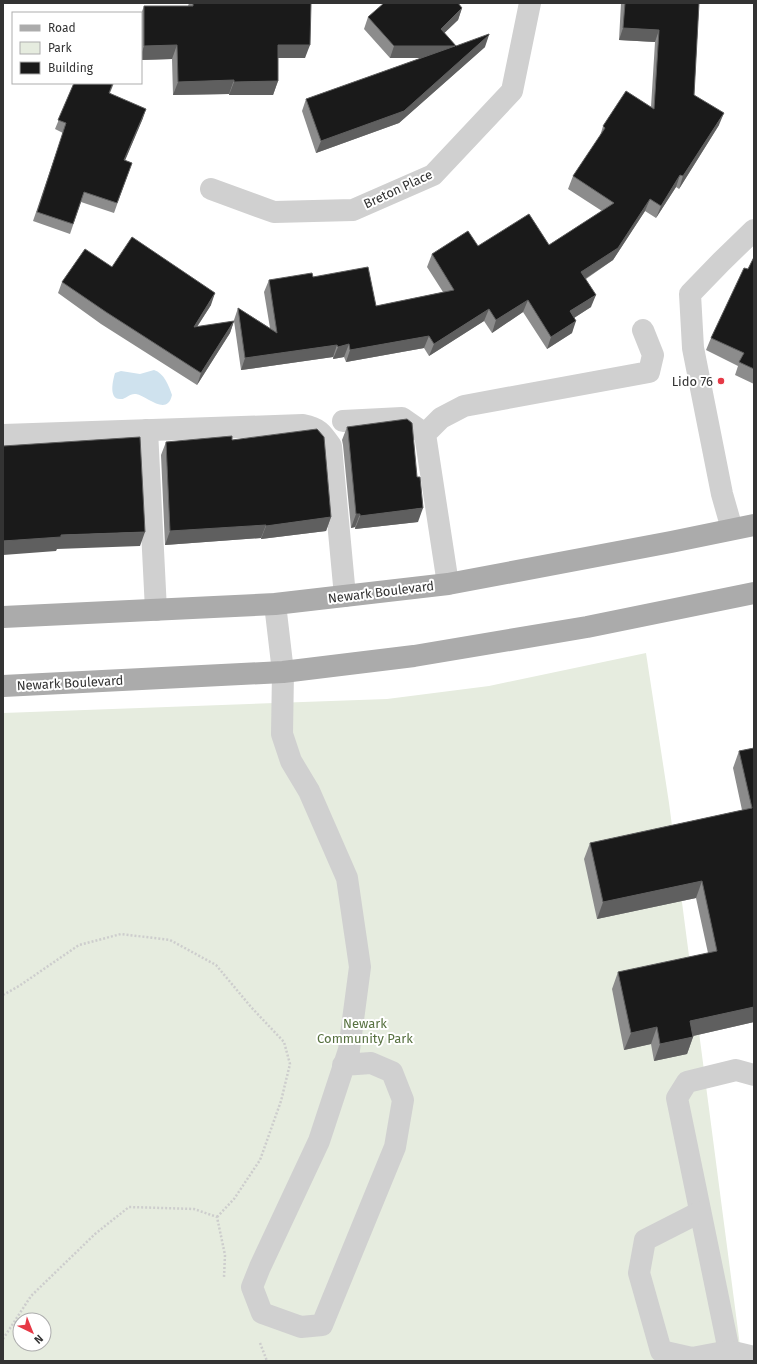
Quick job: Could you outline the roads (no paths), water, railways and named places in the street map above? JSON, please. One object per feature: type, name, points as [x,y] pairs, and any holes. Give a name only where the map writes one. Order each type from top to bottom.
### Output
[{"type":"main road","name":"Newark Boulevard","points":[[3,617],[275,604],[448,584],[754,525]]},
{"type":"main road","name":"Newark Boulevard","points":[[3,686],[283,672],[422,655],[587,626],[754,593]]},
{"type":"street","name":"Breton Place","points":[[211,189],[274,212],[353,210],[433,175],[512,91],[530,3]]},
{"type":"street","points":[[732,529],[722,494],[693,348],[690,294],[754,230]]},
{"type":"street","points":[[425,434],[440,418],[464,406],[649,372],[653,355],[644,330]]},
{"type":"street","points":[[343,421],[402,418],[425,434],[448,584]]},
{"type":"street","points":[[3,435],[303,425],[314,427],[322,433],[331,446],[345,596]]},
{"type":"street","points":[[147,430],[156,610]]},
{"type":"street","points":[[275,604],[283,672],[282,734],[291,761],[309,790],[347,878],[360,967],[349,1050],[343,1065],[319,1142],[252,1287],[262,1313],[301,1327],[322,1325],[395,1147],[403,1100],[392,1072],[371,1063],[343,1065]]},
{"type":"street","points":[[729,1350],[677,1098],[687,1082],[736,1070],[754,1075]]},
{"type":"street","points":[[700,1212],[645,1240],[639,1273],[661,1351],[692,1358],[729,1350],[754,1358]]},
{"type":"water","points":[[154,370],[161,374],[168,384],[172,395],[166,404],[156,404],[136,394],[132,394],[121,399],[114,396],[112,389],[115,373],[121,371],[140,374]]},
{"type":"place","name":"Lido 76","points":[[721,381]]},
{"type":"park label","name":"Newark Community Park","points":[[365,1030]]}]
